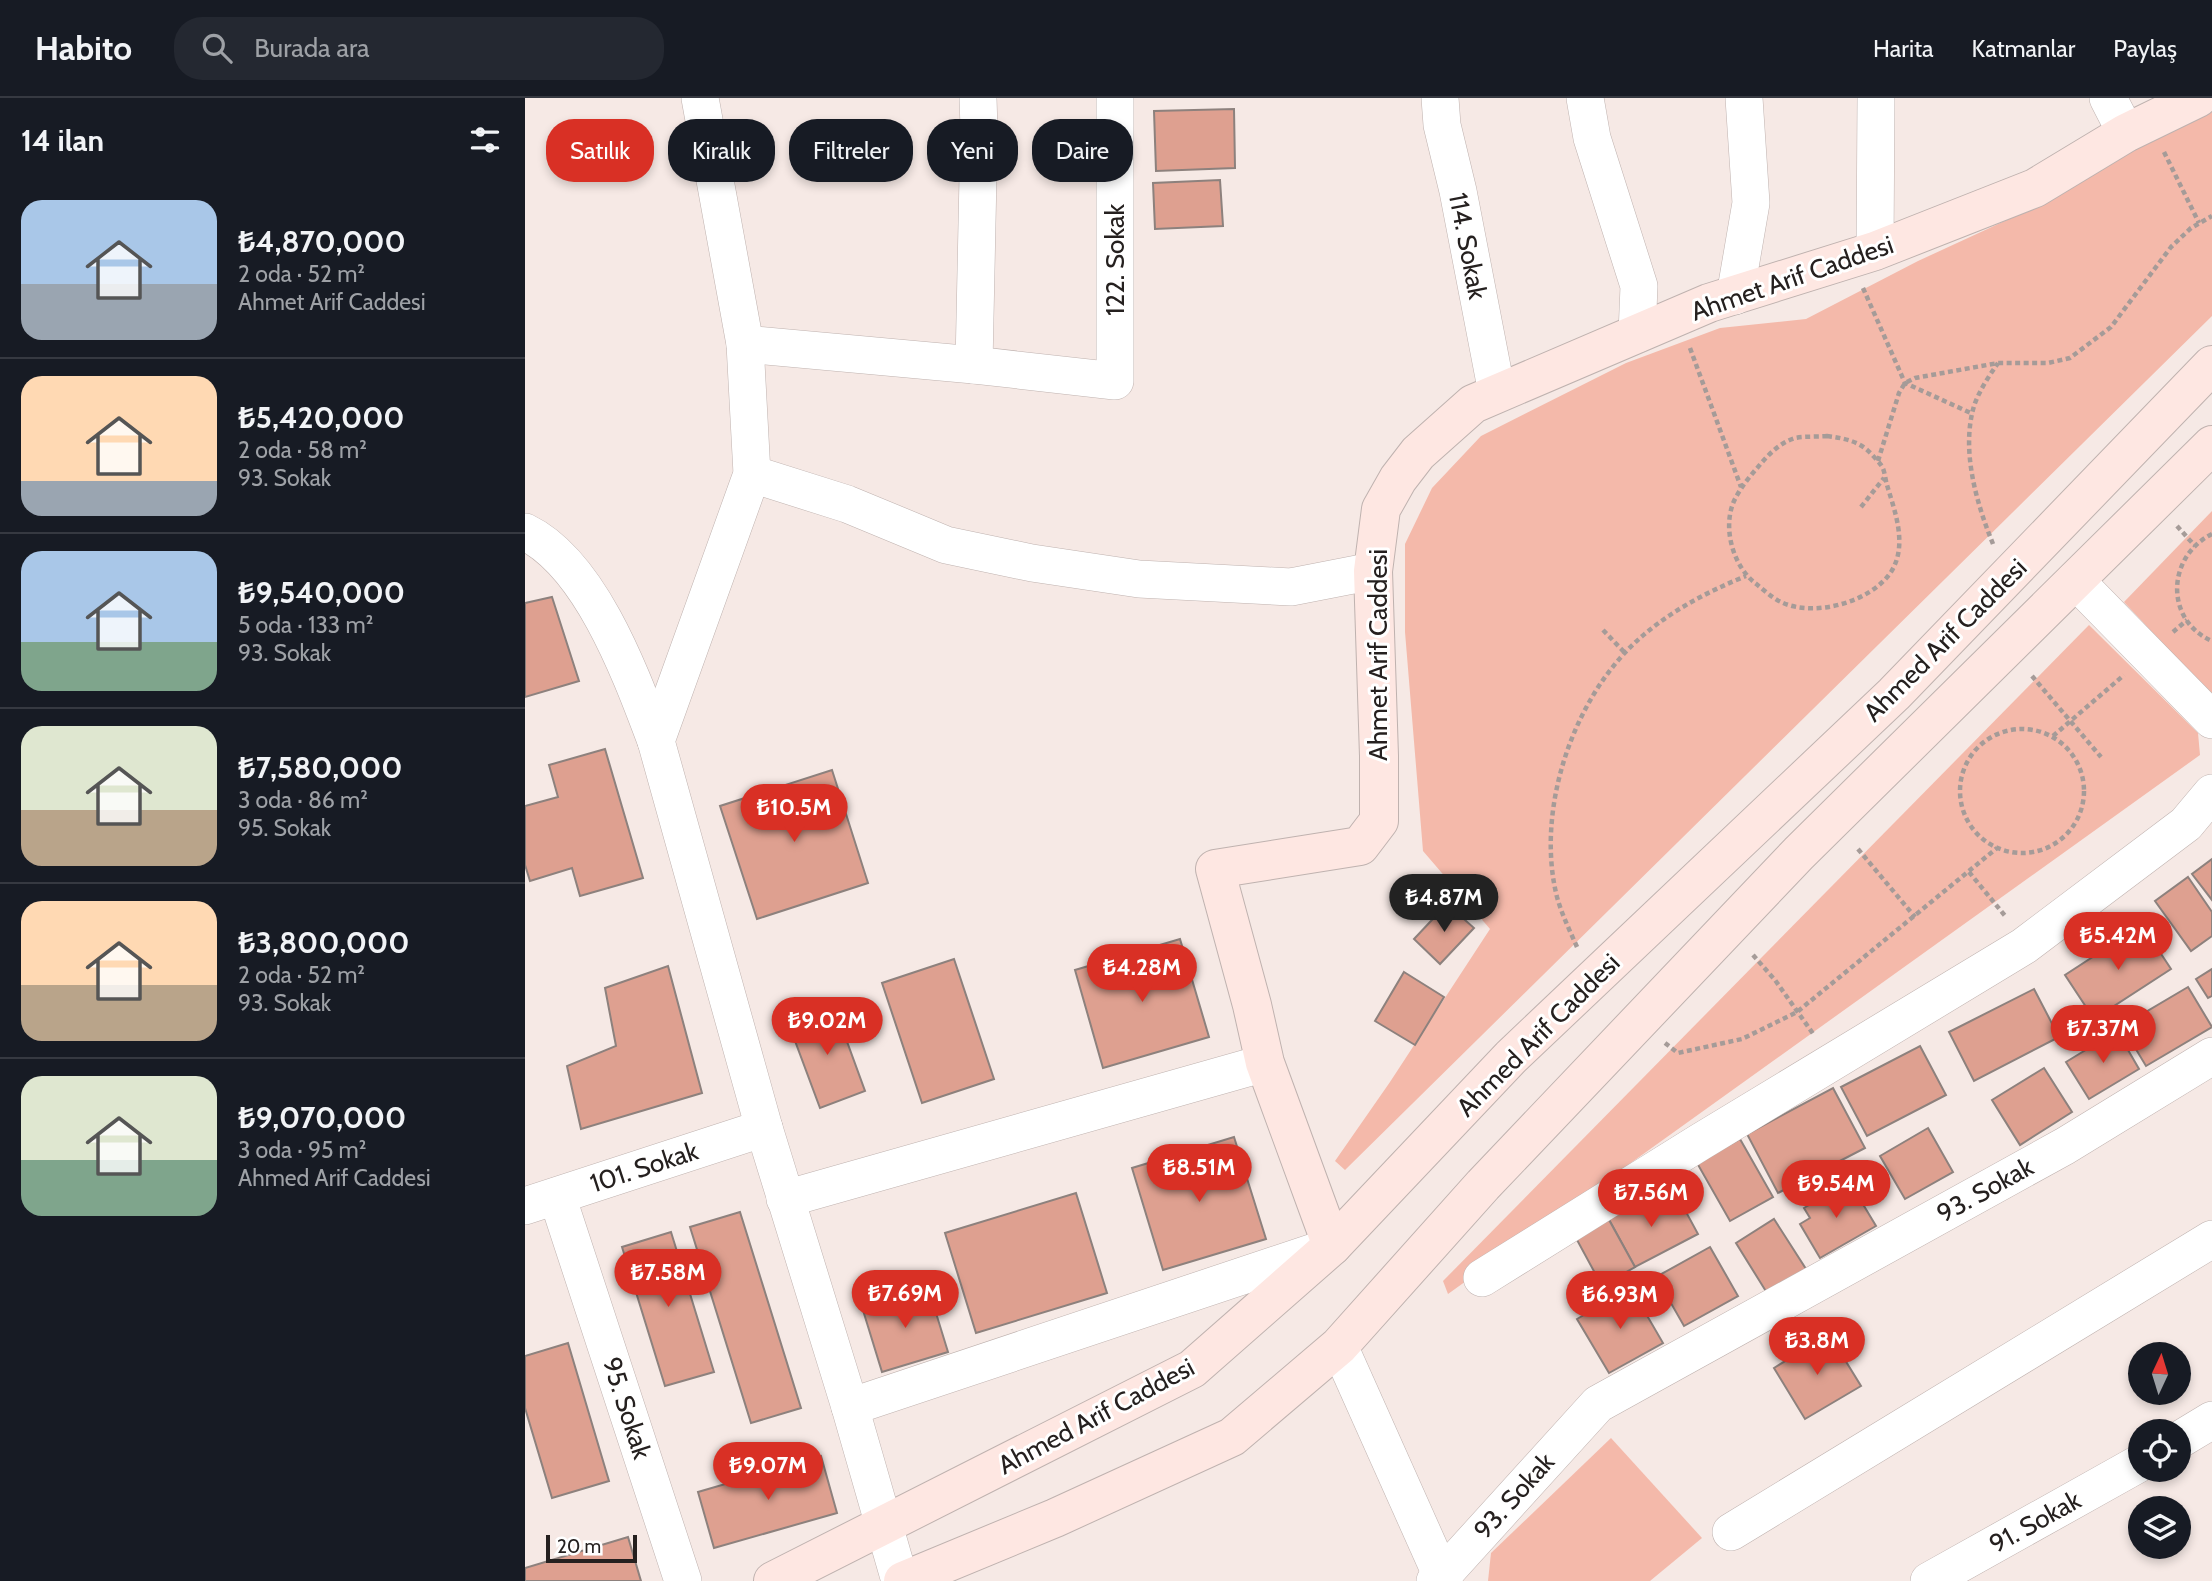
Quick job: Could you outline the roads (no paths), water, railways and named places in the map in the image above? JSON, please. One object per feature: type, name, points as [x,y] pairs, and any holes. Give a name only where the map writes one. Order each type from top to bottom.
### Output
[{"type":"street","points":[[656,741],[752,474],[745,344],[701,98]]},
{"type":"street","points":[[745,344],[974,365],[978,98]]},
{"type":"street","name":"122. Sokak","points":[[974,365],[1115,381],[1115,98]]},
{"type":"street","name":"114. Sokak","points":[[1440,98],[1442,125],[1458,191],[1497,393]]},
{"type":"street","points":[[1585,98],[1592,138],[1639,286],[1637,334]]},
{"type":"street","points":[[1735,296],[1751,203],[1744,98]]},
{"type":"street","points":[[1863,255],[1876,98]]},
{"type":"street","points":[[2108,98],[2137,128]]},
{"type":"street","name":"Ahmet Arif Caddesi","points":[[1332,1246],[1265,1063],[1215,869],[1360,846],[1379,821],[1373,571],[1381,509],[1398,479],[1418,453],[1473,404],[1709,303],[1863,255],[2035,188],[2137,128],[2198,98]]},
{"type":"street","name":"Ahmed Arif Caddesi","points":[[773,1581],[1192,1369],[1332,1246],[1511,1057],[1894,694],[2212,365]]},
{"type":"street","name":"Ahmed Arif Caddesi","points":[[902,1581],[1055,1518],[1231,1437],[1339,1346],[1483,1185],[1799,853],[2212,445]]},
{"type":"street","points":[[752,474],[847,504],[946,545],[1032,563],[1139,579],[1291,587],[1373,571]]},
{"type":"street","points":[[525,532],[568,565],[599,611],[630,673],[656,741],[764,1128],[902,1581]]},
{"type":"street","points":[[2075,580],[2212,720]]},
{"type":"street","points":[[1482,1278],[1700,1142],[2024,946],[2186,824],[2212,793]]},
{"type":"street","name":"93. Sokak","points":[[1440,1580],[1598,1404],[2065,1146],[2212,1056]]},
{"type":"street","points":[[785,1199],[1265,1063]]},
{"type":"street","name":"101. Sokak","points":[[541,1201],[764,1128]]},
{"type":"street","name":"95. Sokak","points":[[541,1201],[683,1581]]},
{"type":"street","points":[[1731,1532],[2212,1239]]},
{"type":"street","points":[[850,1406],[1332,1246]]},
{"type":"street","points":[[1339,1346],[1440,1580]]},
{"type":"street","points":[[2191,1433],[2211,1422]]},
{"type":"street","name":"91. Sokak","points":[[1929,1581],[2128,1470]]}]
